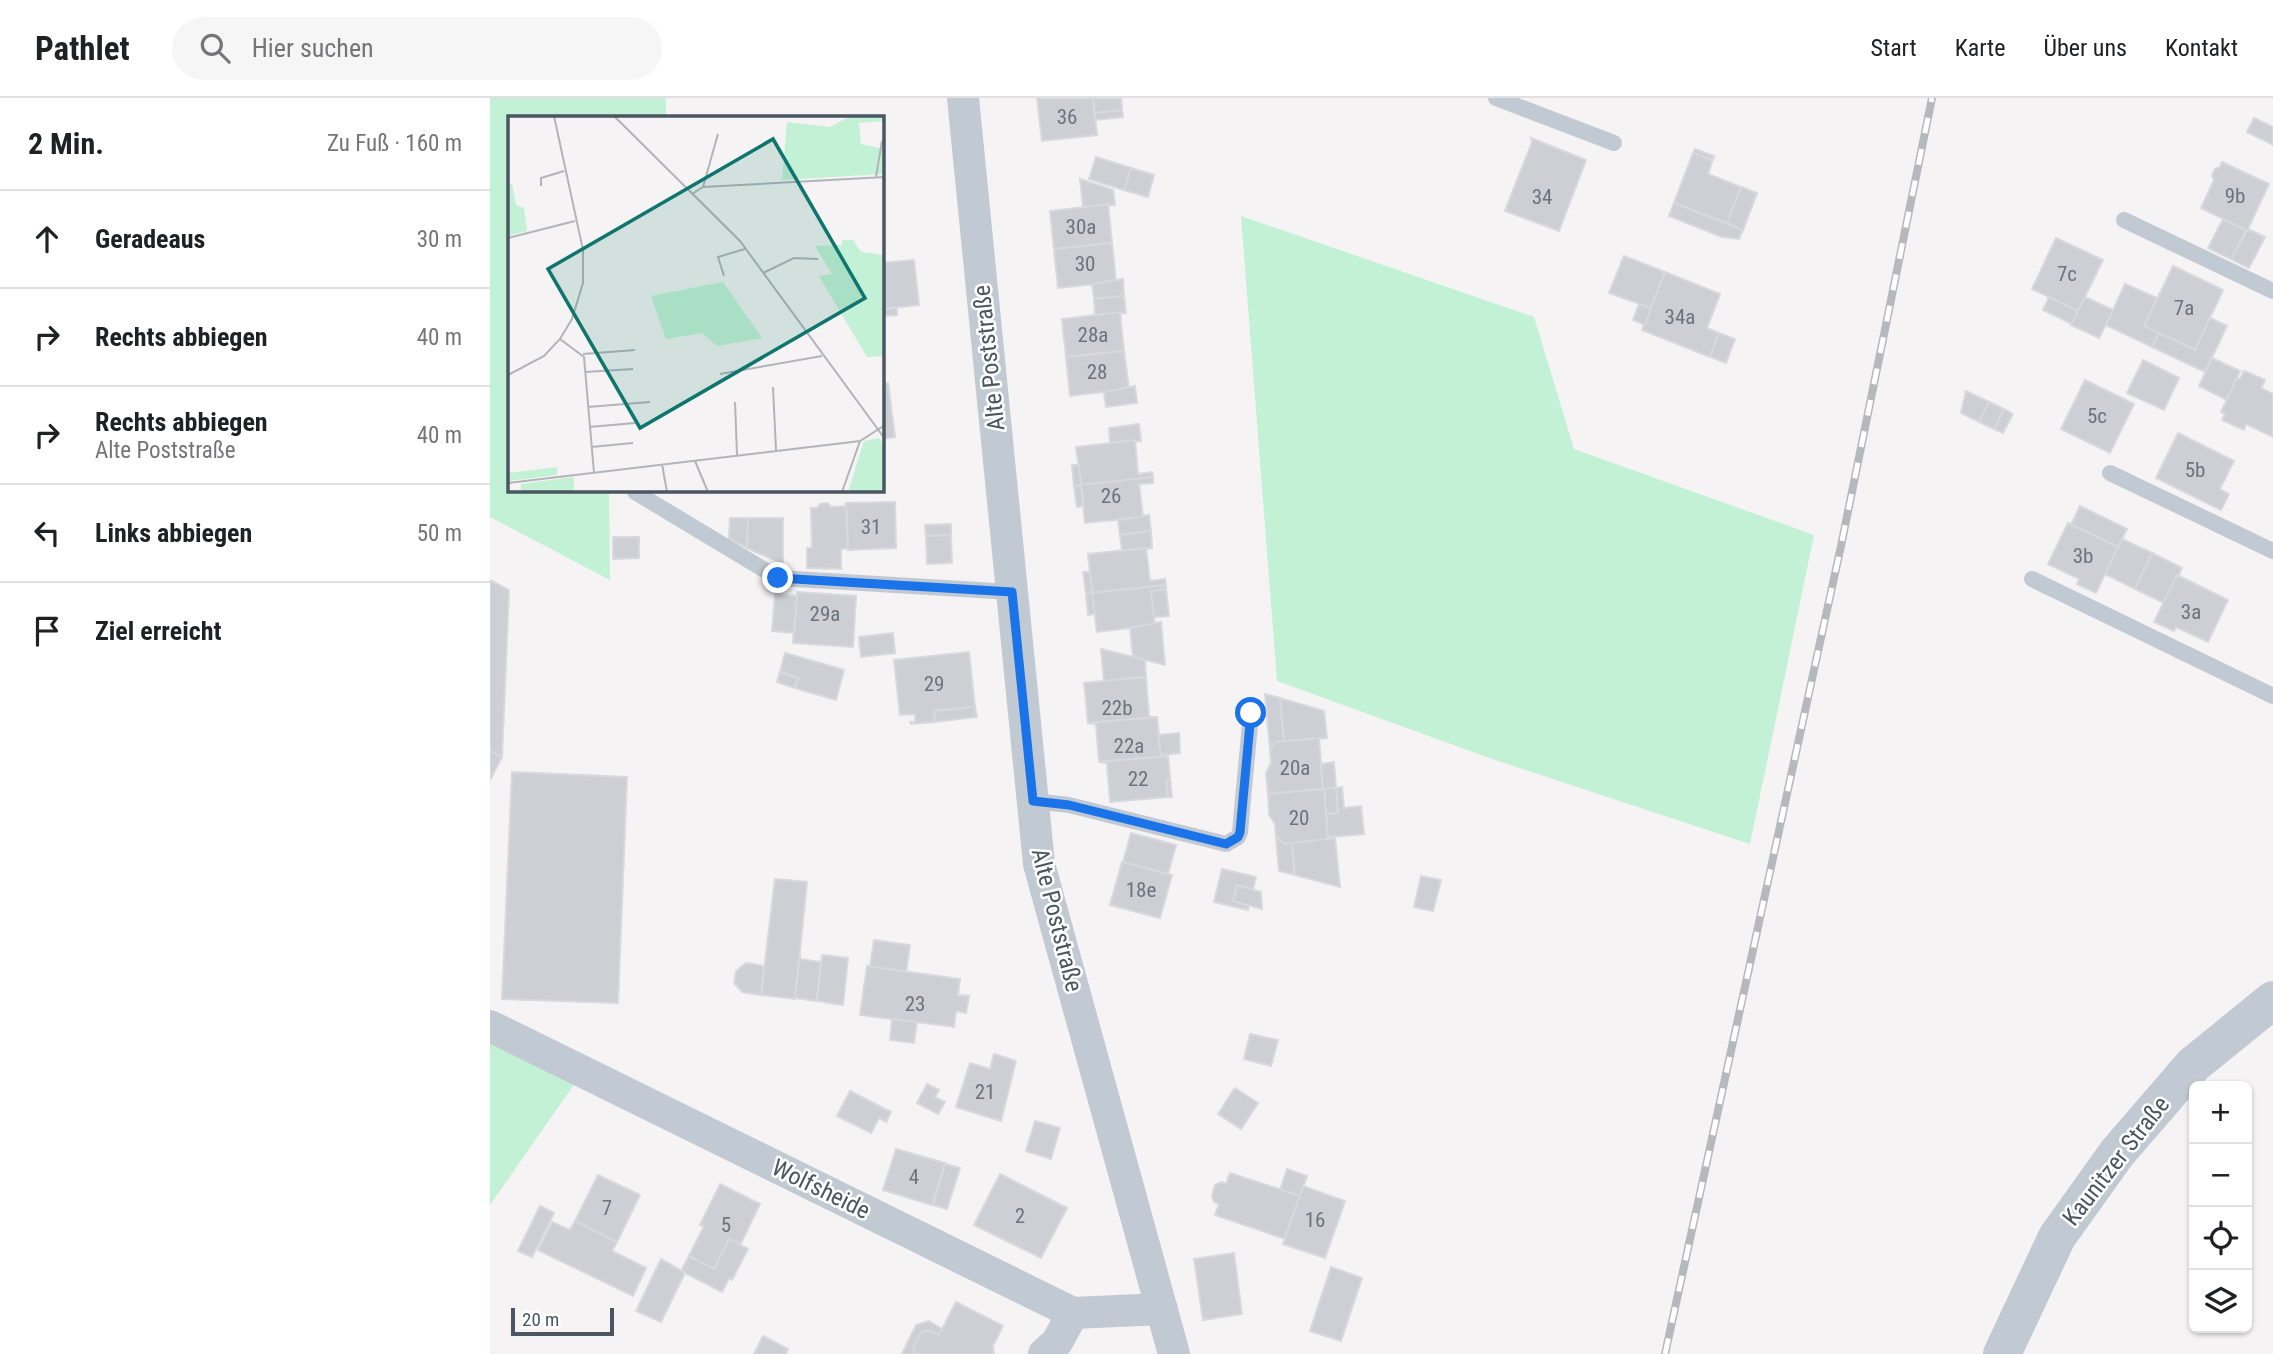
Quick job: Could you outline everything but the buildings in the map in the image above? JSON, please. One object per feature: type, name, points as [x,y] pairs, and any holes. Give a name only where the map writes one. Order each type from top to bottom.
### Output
[{"type":"street","name":"Alte Poststraße","points":[[964,98],[1040,864],[1174,1354]]},
{"type":"street","name":"Kaunitzer Straße","points":[[2002,1354],[2057,1237],[2117,1153],[2193,1065],[2273,1000]]},
{"type":"street","name":"Wolfsheide","points":[[490,1026],[1073,1313],[1161,1309]]},
{"type":"street","points":[[1044,1354],[1057,1342],[1073,1313]]},
{"type":"lane","points":[[1496,98],[1614,143]]},
{"type":"lane","points":[[2124,220],[2273,291]]},
{"type":"lane","points":[[2110,473],[2273,551]]},
{"type":"lane","points":[[635,492],[778,578],[1012,592]]},
{"type":"lane","points":[[2032,579],[2273,696]]},
{"type":"lane","points":[[1033,801],[1069,805],[1226,844],[1238,837],[1240,832],[1251,713]]},
{"type":"green space","points":[[490,98],[666,98],[666,116],[508,116],[508,492],[609,492],[610,580],[490,517]]},
{"type":"green space","points":[[1241,216],[1534,317],[1574,449],[1814,535],[1750,844],[1495,760],[1277,681]]},
{"type":"green space","points":[[490,1041],[575,1083],[490,1205]]},
{"type":"railway","points":[[1665,1354],[1841,546],[1932,98]]},
{"type":"route","points":[[778,578],[1012,592],[1033,801],[1069,805],[1226,844],[1238,837],[1240,832],[1251,713]]}]
